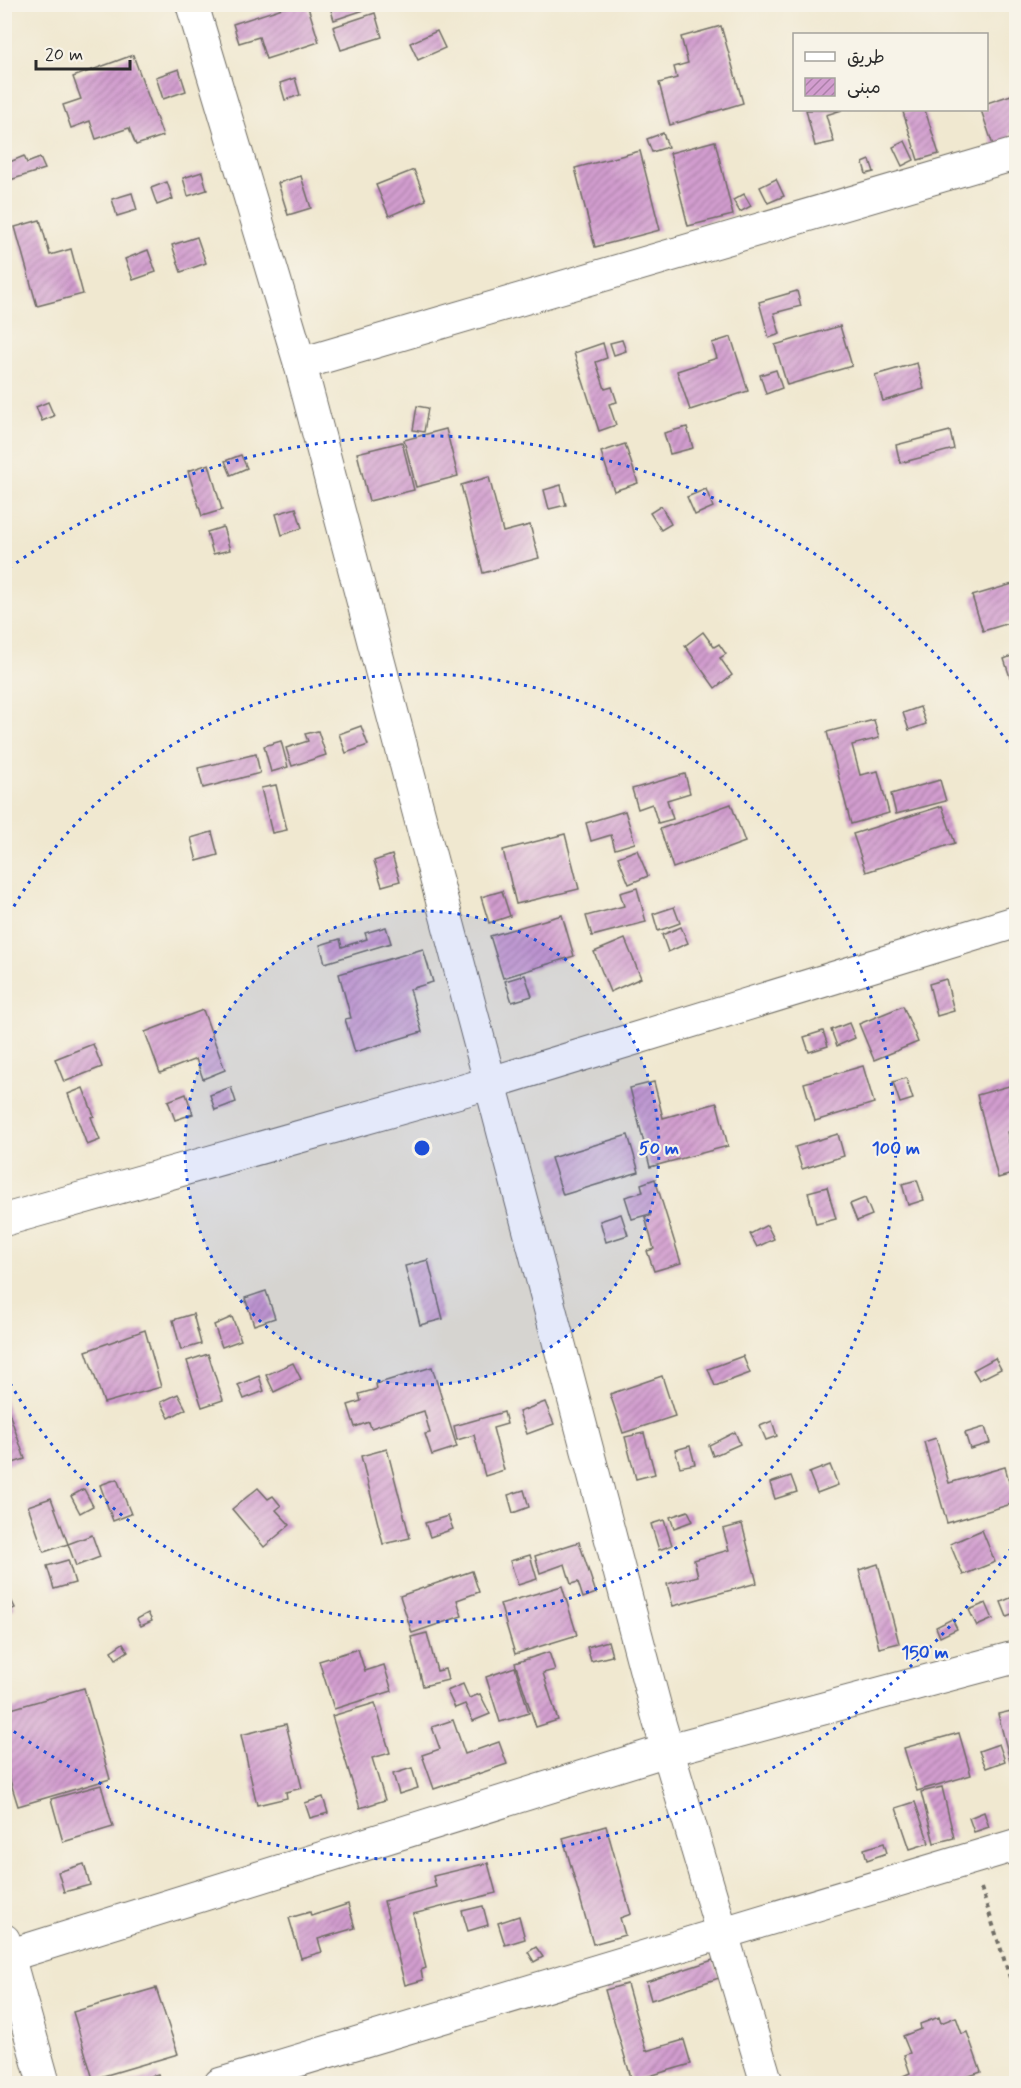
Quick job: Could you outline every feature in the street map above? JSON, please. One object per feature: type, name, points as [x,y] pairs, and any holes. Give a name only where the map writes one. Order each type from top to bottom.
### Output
[{"type":"street","points":[[192,4],[300,364],[668,1750],[767,2084]]},
{"type":"street","points":[[300,364],[1017,154]]},
{"type":"street","points":[[4,1220],[490,1083],[1017,922]]},
{"type":"street","points":[[44,2084],[6,1951],[668,1750],[1017,1656]]},
{"type":"street","points":[[220,2084],[1017,1845]]},
{"type":"path","points":[[971,1859],[1017,1996]]},
{"type":"building","points":[[295,4],[307,4],[319,42],[266,59],[259,37],[239,43],[233,24]]},
{"type":"building","points":[[329,4],[372,4],[373,7],[334,20]]},
{"type":"building","points":[[375,13],[382,37],[341,50],[333,27]]},
{"type":"building","points":[[721,26],[743,103],[670,125],[659,83],[677,78],[674,67],[688,63],[681,37]]},
{"type":"building","points":[[437,31],[445,48],[418,60],[410,43]]},
{"type":"building","points":[[133,55],[163,136],[136,145],[129,128],[96,139],[90,121],[71,128],[63,105],[81,99],[73,77]]},
{"type":"building","points":[[179,69],[186,91],[163,99],[156,77]]},
{"type":"building","points":[[295,78],[300,95],[285,100],[280,83]]},
{"type":"building","points":[[1011,95],[1016,112],[1016,131],[1010,133],[1013,145],[995,151],[981,111],[988,111],[988,103]]},
{"type":"building","points":[[806,111],[839,111],[826,115],[834,142],[815,146]]},
{"type":"building","points":[[925,111],[939,154],[918,160],[903,112]]},
{"type":"building","points":[[663,133],[668,147],[652,152],[647,139]]},
{"type":"building","points":[[715,141],[733,215],[688,226],[670,153]]},
{"type":"building","points":[[905,141],[914,160],[902,166],[893,147]]},
{"type":"building","points":[[640,151],[660,230],[595,247],[575,168]]},
{"type":"building","points":[[24,156],[27,163],[40,158],[45,169],[10,180],[5,164]]},
{"type":"building","points":[[870,160],[874,172],[866,174],[863,163]]},
{"type":"building","points":[[414,170],[426,200],[389,216],[376,185]]},
{"type":"building","points":[[202,172],[207,190],[188,196],[183,178]]},
{"type":"building","points":[[301,176],[311,208],[288,215],[278,183]]},
{"type":"building","points":[[776,179],[784,196],[768,203],[760,187]]},
{"type":"building","points":[[167,182],[173,199],[157,205],[151,188]]},
{"type":"building","points":[[132,193],[137,210],[117,216],[112,199]]},
{"type":"building","points":[[744,194],[751,206],[740,212],[733,200]]},
{"type":"building","points":[[40,220],[50,255],[71,249],[83,294],[37,306],[15,227]]},
{"type":"building","points":[[197,237],[206,263],[181,272],[172,245]]},
{"type":"building","points":[[148,250],[156,272],[133,280],[125,259]]},
{"type":"building","points":[[797,291],[801,306],[774,313],[780,334],[769,338],[759,302]]},
{"type":"building","points":[[840,326],[852,366],[787,385],[775,345]]},
{"type":"building","points":[[731,337],[748,391],[690,410],[677,371],[717,358],[712,343]]},
{"type":"building","points":[[622,340],[626,351],[614,355],[610,343]]},
{"type":"building","points":[[603,343],[607,358],[596,362],[605,389],[612,387],[617,402],[609,404],[616,425],[599,431],[574,353]]},
{"type":"building","points":[[917,363],[924,389],[883,401],[875,375]]},
{"type":"building","points":[[776,370],[782,388],[766,394],[760,375]]},
{"type":"building","points":[[48,402],[54,416],[42,421],[36,407]]},
{"type":"building","points":[[417,406],[428,408],[424,432],[413,430]]},
{"type":"building","points":[[687,427],[693,448],[670,454],[664,433]]},
{"type":"building","points":[[446,429],[458,476],[416,487],[404,440]]},
{"type":"building","points":[[950,431],[954,449],[900,463],[896,445]]},
{"type":"building","points":[[402,442],[414,490],[369,501],[357,453]]},
{"type":"building","points":[[625,444],[638,483],[614,491],[601,452]]},
{"type":"building","points":[[241,455],[247,468],[231,475],[225,461]]},
{"type":"building","points":[[209,464],[222,510],[202,516],[188,471]]},
{"type":"building","points":[[489,477],[503,532],[530,525],[539,558],[483,573],[461,485]]},
{"type":"building","points":[[561,485],[566,505],[549,509],[544,490]]},
{"type":"building","points":[[706,489],[713,507],[695,515],[687,497]]},
{"type":"building","points":[[661,506],[671,524],[661,530],[650,513]]},
{"type":"building","points":[[296,508],[302,528],[282,535],[276,514]]},
{"type":"building","points":[[223,527],[230,550],[213,554],[207,532]]},
{"type":"building","points":[[1016,583],[1016,621],[983,631],[972,596]]},
{"type":"building","points":[[703,632],[714,647],[719,644],[726,654],[720,658],[732,675],[715,688],[685,646]]},
{"type":"building","points":[[1016,654],[1016,675],[1010,677],[1004,659]]},
{"type":"building","points":[[920,707],[926,724],[909,730],[903,713]]},
{"type":"building","points":[[874,720],[879,738],[852,745],[860,775],[878,771],[889,813],[851,824],[827,732]]},
{"type":"building","points":[[361,726],[368,745],[346,753],[339,734]]},
{"type":"building","points":[[318,731],[326,755],[292,766],[286,748],[308,741],[305,734]]},
{"type":"building","points":[[281,741],[288,767],[271,772],[264,746]]},
{"type":"building","points":[[256,754],[260,773],[203,788],[198,768]]},
{"type":"building","points":[[685,774],[690,793],[667,800],[673,819],[658,823],[652,804],[638,809],[632,789]]},
{"type":"building","points":[[940,780],[946,801],[896,814],[891,794]]},
{"type":"building","points":[[276,785],[287,830],[272,833],[261,788]]},
{"type":"building","points":[[731,804],[745,842],[673,868],[660,829]]},
{"type":"building","points":[[942,806],[955,843],[866,872],[853,834]]},
{"type":"building","points":[[625,811],[635,843],[615,849],[611,835],[591,841],[586,823]]},
{"type":"building","points":[[212,832],[218,855],[197,861],[191,838]]},
{"type":"building","points":[[565,834],[579,889],[516,904],[503,850]]},
{"type":"building","points":[[637,850],[648,876],[629,884],[618,857]]},
{"type":"building","points":[[392,855],[400,881],[382,886],[374,861]]},
{"type":"building","points":[[637,888],[646,922],[592,936],[586,916],[624,906],[620,893]]},
{"type":"building","points":[[502,891],[510,916],[489,923],[481,897]]},
{"type":"building","points":[[674,907],[680,923],[658,931],[653,914]]},
{"type":"building","points":[[562,915],[574,956],[503,978],[490,936]]},
{"type":"building","points":[[386,927],[391,943],[325,963],[320,945],[340,939],[342,947],[367,939],[365,933]]},
{"type":"building","points":[[681,927],[688,943],[668,952],[662,935]]},
{"type":"building","points":[[625,939],[641,978],[610,992],[594,952]]},
{"type":"building","points":[[423,949],[433,982],[410,989],[422,1032],[355,1052],[345,1019],[351,1018],[339,974]]},
{"type":"building","points":[[525,975],[532,996],[512,1002],[505,981]]},
{"type":"building","points":[[946,979],[954,1011],[937,1016],[929,984]]},
{"type":"building","points":[[903,1006],[918,1042],[874,1060],[859,1024]]},
{"type":"building","points":[[203,1010],[225,1070],[203,1079],[196,1059],[160,1073],[145,1032]]},
{"type":"building","points":[[849,1023],[855,1038],[837,1046],[831,1030]]},
{"type":"building","points":[[823,1031],[828,1046],[809,1052],[804,1037]]},
{"type":"building","points":[[93,1044],[102,1067],[64,1082],[55,1059]]},
{"type":"building","points":[[863,1066],[874,1103],[815,1121],[804,1083]]},
{"type":"building","points":[[906,1078],[913,1099],[900,1103],[893,1082]]},
{"type":"building","points":[[654,1082],[663,1118],[717,1103],[728,1146],[650,1167],[630,1088]]},
{"type":"building","points":[[1016,1084],[1016,1130],[1007,1132],[1016,1173],[998,1178],[977,1095]]},
{"type":"building","points":[[231,1087],[236,1102],[215,1110],[210,1095]]},
{"type":"building","points":[[83,1088],[100,1140],[87,1145],[68,1094]]},
{"type":"building","points":[[186,1094],[193,1114],[175,1120],[168,1101]]},
{"type":"building","points":[[838,1134],[844,1156],[802,1169],[795,1147]]},
{"type":"building","points":[[628,1135],[639,1172],[563,1195],[551,1158]]},
{"type":"building","points":[[655,1179],[681,1263],[654,1271],[647,1251],[654,1249],[645,1217],[650,1214],[632,1219],[625,1197],[643,1192],[641,1184]]},
{"type":"building","points":[[917,1180],[924,1200],[908,1205],[902,1184]]},
{"type":"building","points":[[827,1187],[836,1219],[816,1224],[808,1192]]},
{"type":"building","points":[[865,1198],[872,1215],[857,1221],[850,1204]]},
{"type":"building","points":[[621,1214],[628,1235],[606,1242],[600,1221]]},
{"type":"building","points":[[767,1225],[774,1239],[757,1247],[750,1234]]},
{"type":"building","points":[[428,1260],[443,1319],[420,1325],[405,1266]]},
{"type":"building","points":[[266,1291],[275,1318],[254,1325],[245,1298]]},
{"type":"building","points":[[193,1314],[201,1344],[181,1350],[173,1320]]},
{"type":"building","points":[[232,1317],[241,1340],[222,1347],[214,1325]]},
{"type":"building","points":[[145,1330],[161,1387],[104,1403],[86,1351]]},
{"type":"building","points":[[208,1354],[223,1400],[202,1407],[187,1361]]},
{"type":"building","points":[[743,1356],[750,1373],[715,1386],[708,1369]]},
{"type":"building","points":[[995,1358],[1001,1369],[979,1380],[973,1370]]},
{"type":"building","points":[[293,1363],[301,1379],[274,1392],[266,1375]]},
{"type":"building","points":[[432,1367],[457,1447],[432,1455],[425,1434],[430,1433],[424,1411],[371,1428],[369,1422],[355,1427],[348,1405],[361,1401],[359,1394],[377,1389],[376,1384]]},
{"type":"building","points":[[259,1376],[264,1391],[244,1399],[238,1385]]},
{"type":"building","points":[[662,1376],[675,1416],[623,1433],[610,1394]]},
{"type":"building","points":[[178,1394],[186,1409],[169,1418],[161,1402]]},
{"type":"building","points":[[4,1398],[25,1459],[4,1466]]},
{"type":"building","points":[[545,1402],[554,1424],[527,1434],[519,1412]]},
{"type":"building","points":[[504,1412],[507,1424],[493,1428],[504,1470],[485,1476],[474,1435],[457,1440],[454,1426]]},
{"type":"building","points":[[772,1421],[777,1436],[766,1440],[760,1426]]},
{"type":"building","points":[[985,1427],[990,1443],[970,1449],[965,1433]]},
{"type":"building","points":[[735,1432],[740,1444],[713,1456],[709,1445]]},
{"type":"building","points":[[644,1433],[655,1474],[636,1479],[625,1437]]},
{"type":"building","points":[[936,1438],[949,1483],[1005,1467],[1015,1503],[947,1523],[924,1442]]},
{"type":"building","points":[[690,1446],[695,1464],[680,1467],[675,1450]]},
{"type":"building","points":[[387,1449],[410,1538],[383,1544],[361,1456]]},
{"type":"building","points":[[830,1465],[838,1485],[817,1493],[809,1473]]},
{"type":"building","points":[[791,1476],[797,1492],[775,1499],[770,1483]]},
{"type":"building","points":[[117,1479],[131,1514],[113,1521],[100,1485]]},
{"type":"building","points":[[258,1488],[268,1499],[273,1496],[281,1506],[276,1510],[290,1525],[264,1547],[232,1509]]},
{"type":"building","points":[[84,1489],[93,1506],[80,1513],[71,1496]]},
{"type":"building","points":[[524,1490],[529,1507],[513,1513],[508,1495]]},
{"type":"building","points":[[51,1498],[68,1544],[44,1552],[28,1506]]},
{"type":"building","points":[[688,1511],[693,1521],[674,1528],[670,1517]]},
{"type":"building","points":[[448,1516],[453,1529],[430,1537],[425,1523]]},
{"type":"building","points":[[664,1520],[672,1545],[659,1550],[651,1524]]},
{"type":"building","points":[[742,1524],[757,1583],[673,1606],[667,1584],[698,1576],[694,1560],[729,1550],[723,1529]]},
{"type":"building","points":[[982,1530],[995,1562],[963,1575],[950,1544]]},
{"type":"building","points":[[92,1535],[100,1557],[76,1566],[68,1544]]},
{"type":"building","points":[[579,1542],[596,1593],[583,1598],[578,1582],[571,1584],[565,1564],[540,1573],[535,1556]]},
{"type":"building","points":[[530,1555],[537,1579],[518,1585],[510,1561]]},
{"type":"building","points":[[68,1560],[75,1583],[54,1589],[47,1566]]},
{"type":"building","points":[[878,1564],[899,1643],[879,1648],[859,1570]]},
{"type":"building","points":[[472,1571],[479,1592],[457,1600],[462,1616],[412,1633],[400,1596]]},
{"type":"building","points":[[4,1585],[15,1608],[4,1613]]},
{"type":"building","points":[[562,1586],[577,1635],[515,1654],[500,1604]]},
{"type":"building","points":[[1015,1596],[1016,1613],[1007,1617],[1001,1602]]},
{"type":"building","points":[[986,1603],[993,1619],[977,1626],[969,1610]]},
{"type":"building","points":[[148,1613],[152,1621],[141,1626],[137,1619]]},
{"type":"building","points":[[952,1619],[957,1629],[940,1637],[936,1627]]},
{"type":"building","points":[[427,1633],[437,1671],[445,1669],[448,1680],[423,1686],[411,1637]]},
{"type":"building","points":[[608,1641],[612,1656],[591,1661],[587,1647]]},
{"type":"building","points":[[123,1643],[128,1651],[116,1659],[111,1651]]},
{"type":"building","points":[[358,1649],[365,1671],[384,1665],[392,1691],[334,1709],[319,1661]]},
{"type":"building","points":[[549,1652],[555,1670],[543,1673],[558,1720],[536,1727],[515,1663]]},
{"type":"building","points":[[515,1667],[529,1713],[500,1722],[486,1677]]},
{"type":"building","points":[[463,1684],[469,1698],[480,1694],[490,1714],[473,1721],[465,1704],[455,1708],[447,1691]]},
{"type":"building","points":[[84,1688],[110,1779],[18,1806],[4,1761],[4,1711]]},
{"type":"building","points":[[375,1703],[390,1753],[372,1758],[385,1800],[360,1808],[332,1716]]},
{"type":"building","points":[[1016,1710],[1016,1784],[998,1714]]},
{"type":"building","points":[[453,1720],[465,1754],[499,1742],[507,1764],[434,1789],[422,1755],[440,1749],[432,1727]]},
{"type":"building","points":[[286,1724],[302,1788],[286,1792],[287,1798],[257,1805],[241,1735]]},
{"type":"building","points":[[959,1733],[971,1775],[917,1791],[904,1748]]},
{"type":"building","points":[[999,1744],[1005,1761],[986,1768],[979,1751]]},
{"type":"building","points":[[412,1768],[418,1788],[399,1794],[393,1774]]},
{"type":"building","points":[[101,1785],[113,1827],[63,1842],[51,1799]]},
{"type":"building","points":[[942,1787],[954,1838],[934,1843],[921,1792]]},
{"type":"building","points":[[323,1797],[328,1813],[310,1818],[305,1803]]},
{"type":"building","points":[[915,1802],[929,1843],[910,1849],[896,1808]]},
{"type":"building","points":[[984,1812],[989,1827],[974,1832],[969,1818]]},
{"type":"building","points":[[606,1826],[631,1914],[620,1918],[625,1935],[593,1944],[563,1838]]},
{"type":"building","points":[[884,1843],[887,1853],[867,1860],[864,1849]]},
{"type":"building","points":[[488,1863],[496,1893],[413,1914],[426,1968],[421,1970],[423,1980],[405,1985],[384,1901],[436,1887],[433,1876]]},
{"type":"building","points":[[84,1864],[90,1885],[64,1892],[58,1872]]},
{"type":"building","points":[[348,1904],[355,1928],[318,1939],[322,1952],[301,1958],[289,1918],[310,1912],[311,1916]]},
{"type":"building","points":[[483,1906],[488,1925],[468,1931],[462,1911]]},
{"type":"building","points":[[519,1916],[525,1939],[505,1945],[498,1923]]},
{"type":"building","points":[[536,1947],[543,1957],[534,1962],[528,1952]]},
{"type":"building","points":[[713,1960],[719,1978],[651,2000],[646,1982]]},
{"type":"building","points":[[627,1984],[646,2051],[684,2040],[691,2064],[632,2081],[605,1990]]},
{"type":"building","points":[[156,1988],[178,2054],[93,2079],[73,2012]]},
{"type":"building","points":[[939,2017],[941,2023],[956,2017],[962,2034],[967,2032],[981,2072],[946,2084],[905,2084],[903,2076],[910,2073],[904,2055],[910,2053],[903,2036],[921,2029],[920,2024]]},
{"type":"building","points":[[158,2074],[161,2084],[128,2084],[128,2083]]}]
